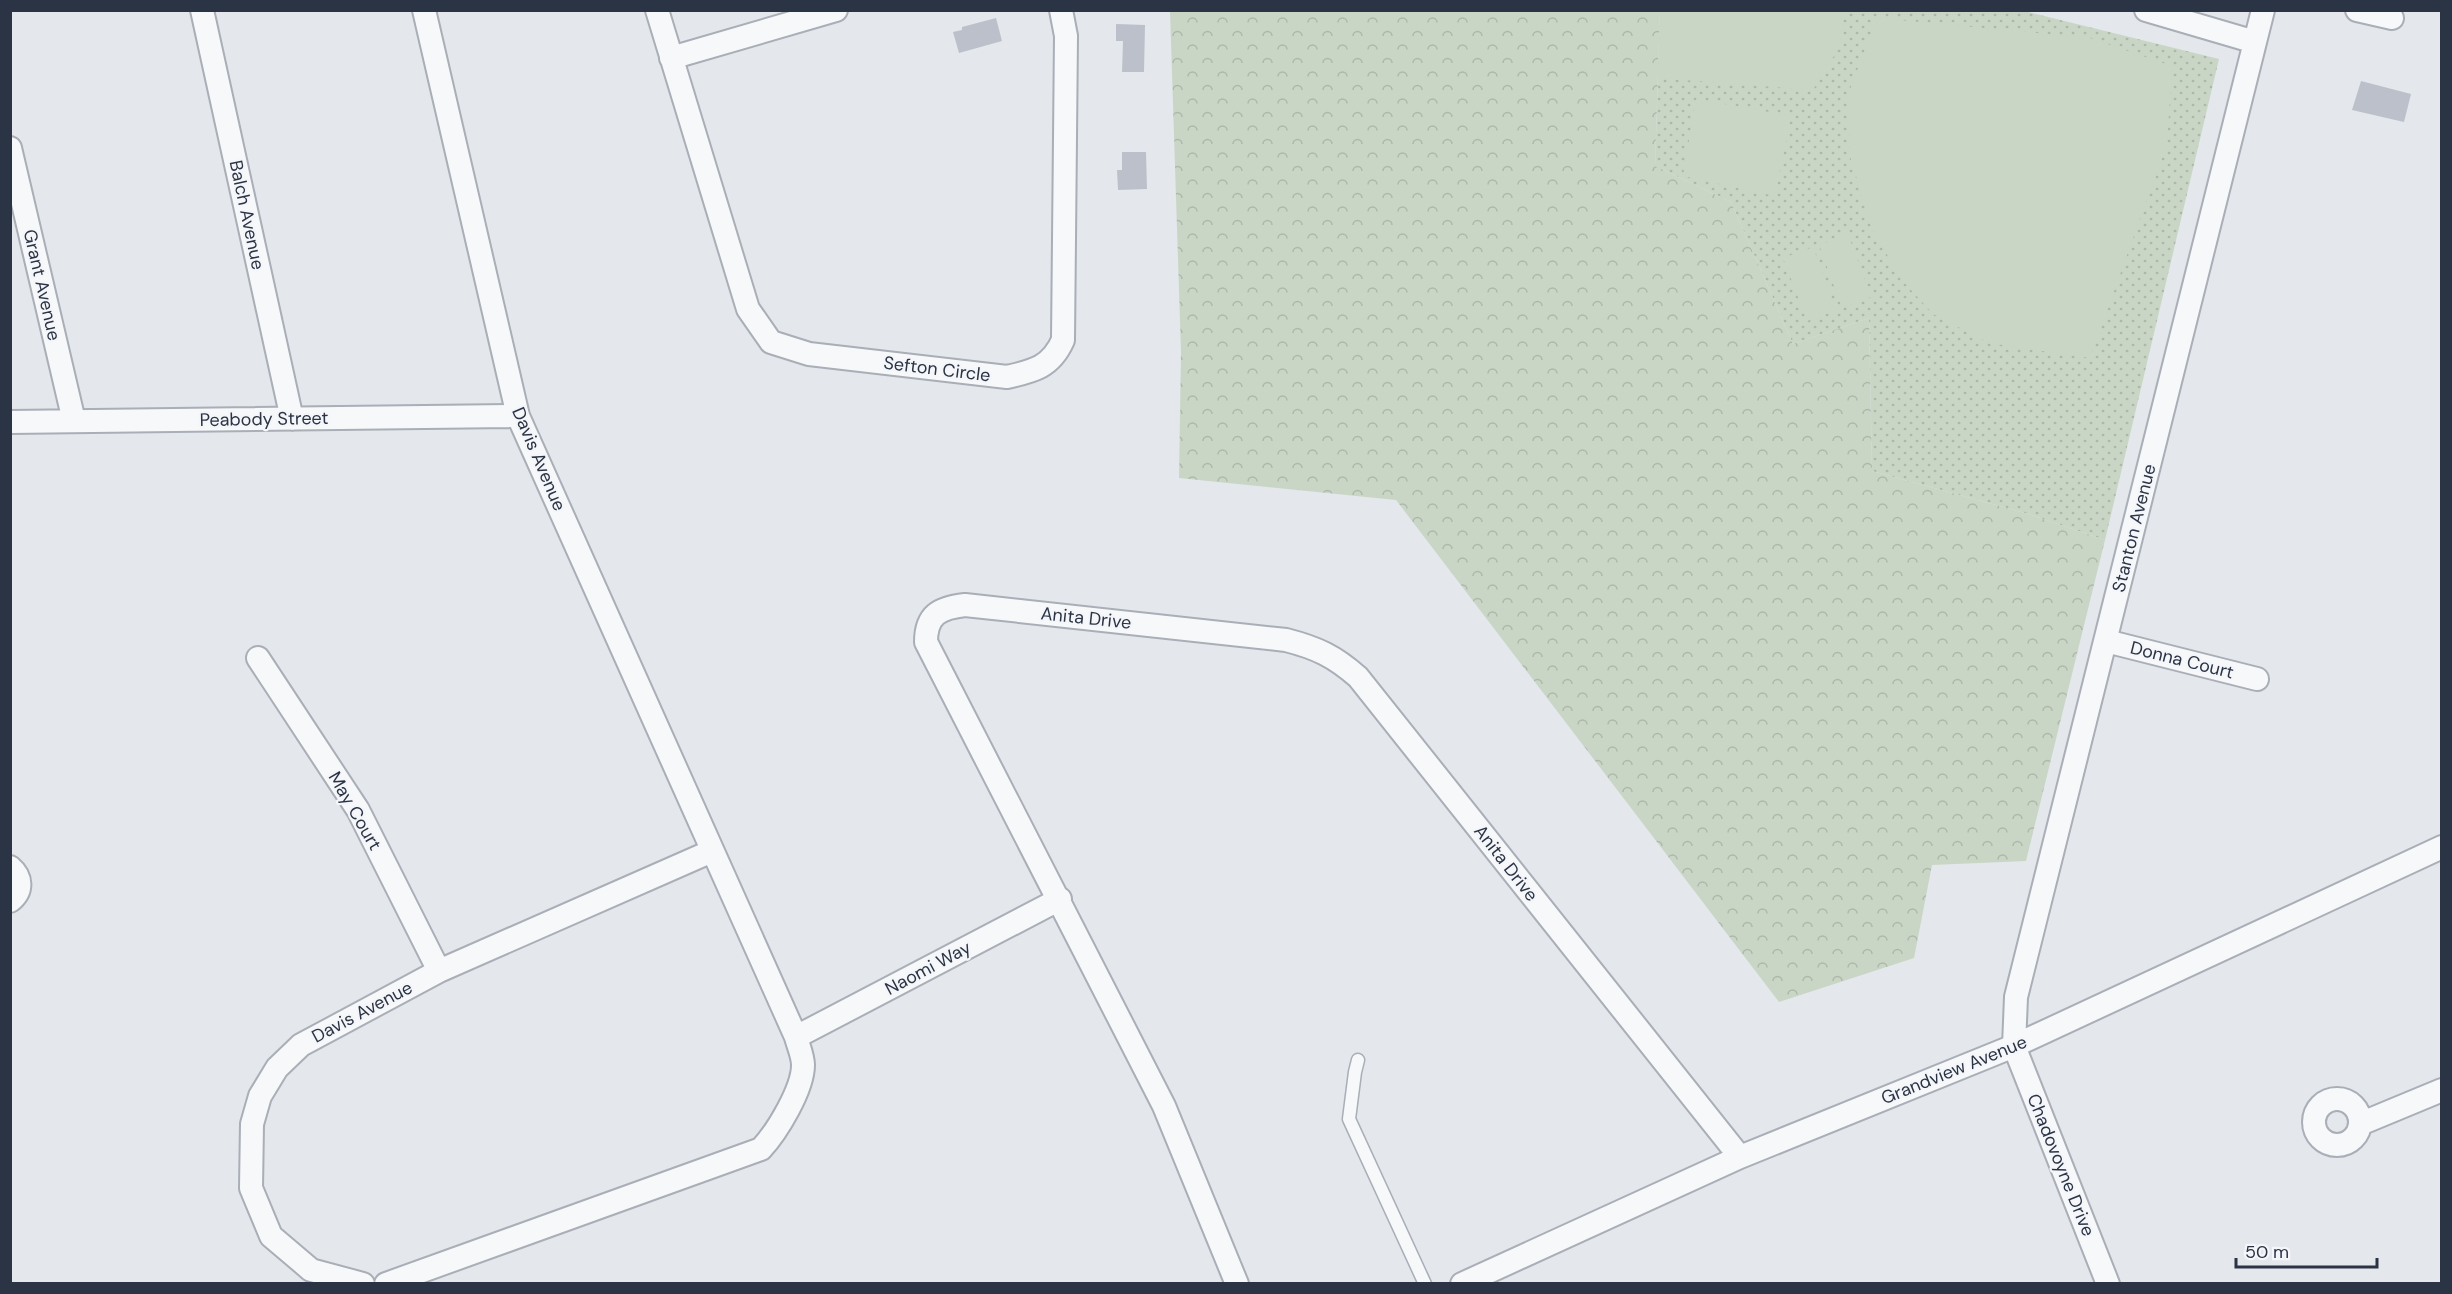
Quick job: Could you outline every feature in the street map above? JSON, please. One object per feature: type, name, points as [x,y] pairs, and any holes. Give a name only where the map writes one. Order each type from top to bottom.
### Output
[{"type":"street","name":"Balch Avenue","points":[[202,10],[292,419]]},
{"type":"street","name":"Davis Avenue","points":[[386,1284],[761,1149],[775,1134],[795,1094],[803,1065],[796,1037],[518,416],[424,10]]},
{"type":"street","name":"Sefton Circle","points":[[657,10],[748,309],[771,342],[809,354],[1007,377],[1032,371],[1056,356],[1063,340],[1066,36],[1061,10]]},
{"type":"street","points":[[671,58],[837,10]]},
{"type":"street","points":[[2146,10],[2255,42]]},
{"type":"street","name":"Stanton Avenue","points":[[2014,1047],[2016,998],[2263,10]]},
{"type":"street","points":[[2356,10],[2392,18]]},
{"type":"street","name":"Grant Avenue","points":[[10,148],[74,421]]},
{"type":"street","name":"Peabody Street","points":[[10,422],[518,416]]},
{"type":"street","name":"Anita Drive","points":[[1237,1284],[1164,1106],[1060,899],[926,642],[926,628],[935,615],[946,607],[964,605],[1286,640],[1315,648],[1341,662],[1358,677],[1740,1157]]},
{"type":"street","name":"Donna Court","points":[[2106,640],[2257,679]]},
{"type":"street","name":"May Court","points":[[258,658],[358,810],[439,971]]},
{"type":"street","name":"Grandview Avenue","points":[[1462,1284],[1740,1157],[2014,1047],[2442,847]]},
{"type":"street","name":"Davis Avenue","points":[[363,1284],[311,1270],[271,1236],[252,1188],[252,1124],[260,1096],[277,1068],[301,1045],[439,971],[712,851]]},
{"type":"street","points":[[10,867],[17,873],[20,886],[18,893],[10,901]]},
{"type":"street","name":"Naomi Way","points":[[796,1037],[1060,899]]},
{"type":"street","name":"Chadovoyne Drive","points":[[2014,1047],[2108,1284]]},
{"type":"street","points":[[2360,1124],[2442,1090]]},
{"type":"lane","points":[[1358,1060],[1348,1119],[1425,1284]]},
{"type":"green space","points":[[1660,10],[1844,11],[1840,46],[1813,90],[1658,78]]},
{"type":"green space","points":[[1170,11],[1660,11],[1655,166],[1731,202],[1793,344],[1869,318],[1872,471],[2025,513],[2105,540],[2026,861],[1932,865],[1914,958],[1779,1002],[1396,500],[1179,478],[1181,352]]},
{"type":"green space","points":[[1660,11],[2024,11],[2219,59],[2105,540],[2025,513],[1872,471],[1869,318],[1793,344],[1731,202],[1655,166]]},
{"type":"green space","points":[[1877,18],[2090,38],[2172,66],[2167,144],[2090,358],[1989,343],[1933,314],[1900,278],[1871,226],[1850,156],[1849,92]]},
{"type":"green space","points":[[1696,99],[1791,116],[1775,196],[1683,176]]},
{"type":"green space","points":[[1848,234],[1871,297],[1842,308],[1819,245]]},
{"type":"green space","points":[[1813,247],[1836,310],[1807,321],[1783,258]]},
{"type":"building","points":[[996,18],[1002,41],[959,53],[953,32],[962,30],[962,27]]},
{"type":"building","points":[[1116,24],[1145,25],[1144,72],[1122,72],[1123,41],[1116,41]]},
{"type":"building","points":[[2361,81],[2411,94],[2404,122],[2352,110]]},
{"type":"building","points":[[1122,152],[1146,152],[1147,189],[1118,190],[1117,170],[1122,170]]}]
